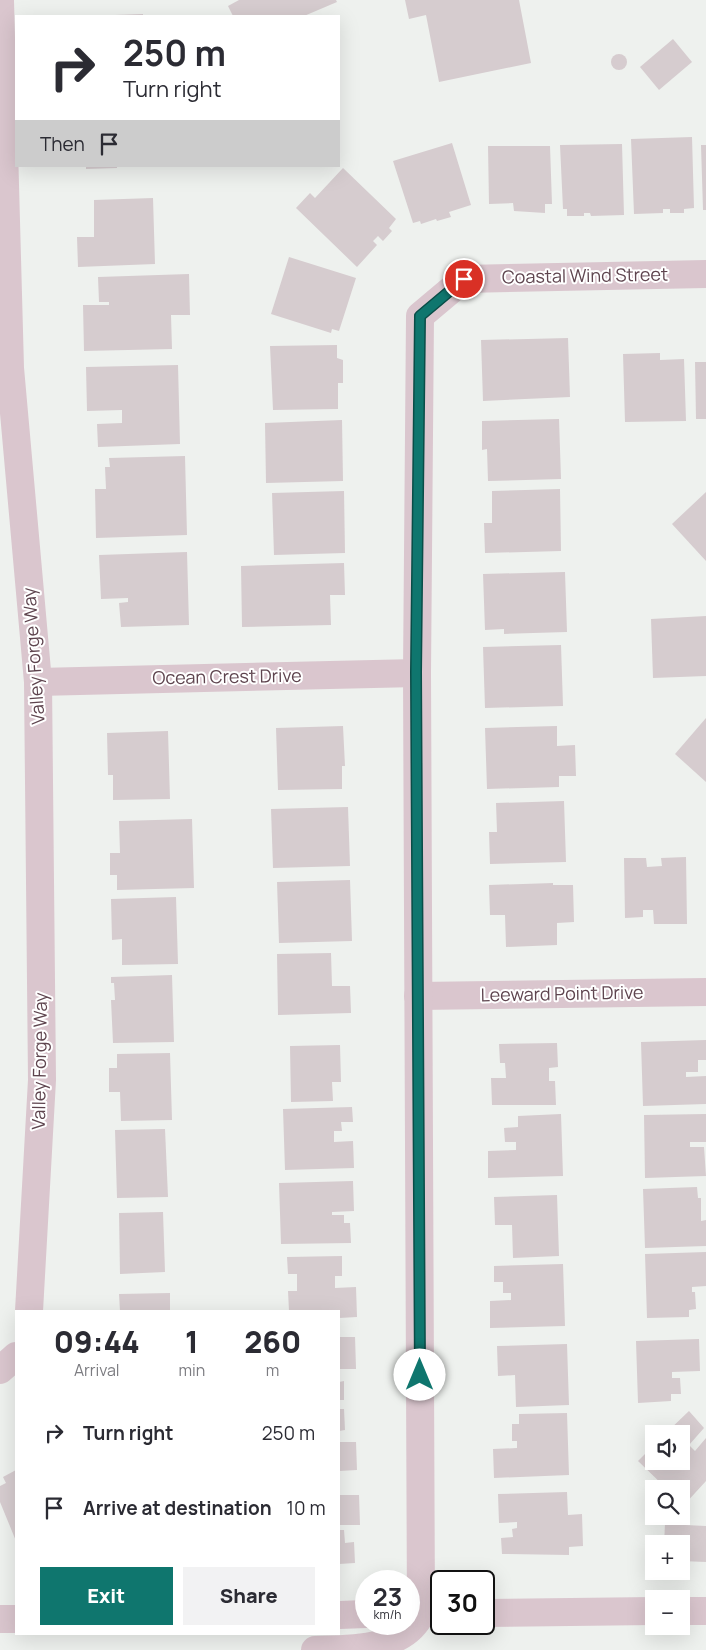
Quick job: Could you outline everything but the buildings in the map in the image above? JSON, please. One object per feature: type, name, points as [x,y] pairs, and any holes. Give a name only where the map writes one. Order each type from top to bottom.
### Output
[{"type":"street","name":"Valley Forge Way","points":[[0,1],[5,368],[38,682],[42,1080],[29,1310]]},
{"type":"street","name":"Coastal Wind Street","points":[[416,672],[420,316],[464,279],[706,274]]},
{"type":"street","name":"Ocean Crest Drive","points":[[38,682],[416,672]]},
{"type":"street","points":[[315,1650],[374,1648],[405,1634],[416,1626],[424,1614],[416,672]]},
{"type":"street","name":"Leeward Point Drive","points":[[418,996],[706,992]]},
{"type":"street","points":[[0,1370],[15,1357]]},
{"type":"street","points":[[495,1613],[645,1611]]},
{"type":"street","points":[[690,1611],[706,1611]]},
{"type":"street","points":[[340,1615],[355,1614]]},
{"type":"street","points":[[0,1619],[15,1619]]},
{"type":"route","points":[[420,1375],[416,672],[420,316],[464,279]]}]
